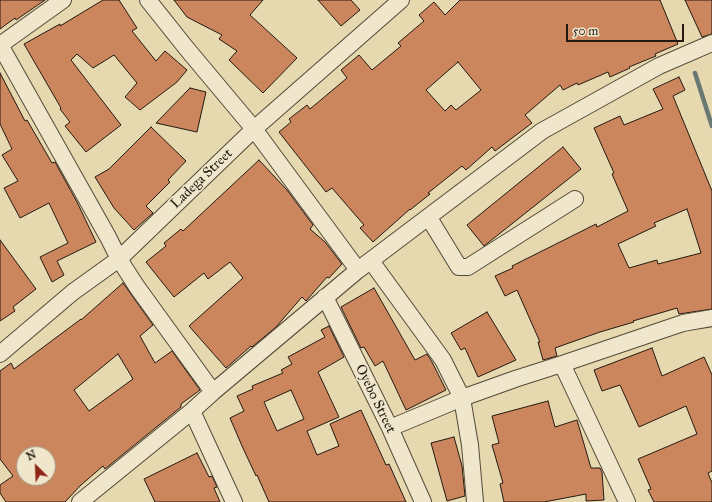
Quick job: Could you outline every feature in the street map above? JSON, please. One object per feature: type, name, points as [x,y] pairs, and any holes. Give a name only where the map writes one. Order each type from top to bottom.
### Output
[{"type":"street","points":[[64,0],[0,45],[119,258],[137,287],[213,392]]},
{"type":"street","points":[[148,0],[364,266],[443,360],[462,398],[470,445],[475,502]]},
{"type":"street","name":"Ladega Street","points":[[0,354],[73,292],[119,258],[254,129],[401,0]]},
{"type":"street","points":[[80,502],[192,411],[325,297],[542,131],[659,66],[712,43]]},
{"type":"street","points":[[429,218],[459,267],[468,267],[575,199]]},
{"type":"street","name":"Oyebo Street","points":[[325,297],[390,428],[423,502]]},
{"type":"street","points":[[390,428],[462,398],[515,379],[683,323],[712,318]]},
{"type":"street","points":[[562,364],[626,502]]},
{"type":"street","points":[[192,411],[234,502]]},
{"type":"building","points":[[0,0],[45,0],[0,29]]},
{"type":"building","points":[[103,0],[119,0],[137,28],[132,31],[156,61],[165,51],[187,70],[177,82],[140,110],[125,97],[137,83],[114,55],[93,68],[77,54],[71,60],[121,125],[86,152],[65,126],[70,122],[60,109],[61,108],[24,44],[60,24],[60,26]]},
{"type":"building","points":[[174,0],[263,0],[250,15],[297,58],[263,93],[229,60],[237,51],[219,39],[222,35],[187,17]]},
{"type":"building","points":[[318,0],[351,0],[360,10],[341,26]]},
{"type":"building","points":[[460,0],[660,0],[678,44],[610,77],[608,72],[578,85],[577,83],[563,90],[560,85],[525,115],[532,123],[495,151],[492,147],[466,170],[462,166],[428,193],[430,194],[410,209],[373,242],[360,228],[364,225],[332,188],[326,192],[279,132],[291,122],[289,119],[307,105],[310,109],[347,78],[341,70],[359,55],[372,70],[401,46],[398,43],[424,21],[419,15],[434,2],[445,15]],"holes":[[[458,62],[481,90],[456,110],[451,105],[445,111],[426,90]]]},
{"type":"building","points":[[685,0],[712,0],[712,34],[702,37]]},
{"type":"building","points":[[0,73],[25,121],[27,120],[52,163],[55,162],[77,202],[96,242],[57,261],[64,275],[52,282],[40,257],[68,243],[49,203],[20,218],[4,188],[18,181],[2,155],[12,149],[0,124]]},
{"type":"building","points":[[679,77],[685,90],[673,96],[712,191],[712,309],[679,314],[677,308],[633,321],[634,322],[555,348],[557,356],[543,360],[538,342],[540,342],[517,290],[505,296],[495,276],[596,224],[597,227],[628,211],[612,174],[614,173],[594,128],[620,116],[624,125],[663,109],[653,89]],"holes":[[[687,209],[701,253],[658,264],[657,260],[629,268],[618,244],[656,226],[654,223]]]},
{"type":"building","points":[[190,88],[206,92],[197,132],[156,123]]},
{"type":"building","points":[[151,127],[186,161],[168,180],[170,182],[146,206],[153,213],[134,230],[114,208],[95,177],[109,169]]},
{"type":"building","points":[[563,147],[581,169],[484,246],[467,225]]},
{"type":"building","points":[[259,160],[287,190],[313,225],[310,229],[325,242],[342,264],[329,278],[327,277],[306,301],[302,297],[276,327],[226,368],[189,326],[243,278],[230,262],[208,279],[204,273],[174,297],[146,262],[166,246],[164,243],[181,229],[183,231]]},
{"type":"building","points":[[0,240],[36,289],[13,307],[15,311],[0,321]]},
{"type":"building","points":[[123,283],[153,325],[140,336],[155,363],[172,351],[200,390],[181,404],[181,407],[105,469],[103,466],[81,485],[65,502],[6,502],[0,493],[0,485],[13,476],[0,459],[0,371],[11,363],[14,369],[81,319]],"holes":[[[118,354],[133,379],[89,411],[74,390]]]},
{"type":"building","points":[[374,288],[415,360],[427,354],[446,390],[406,410],[383,361],[375,366],[364,347],[361,348],[341,307]]},
{"type":"building","points":[[487,312],[516,360],[478,377],[465,348],[461,350],[451,333]]},
{"type":"building","points":[[329,326],[344,357],[318,372],[339,417],[307,431],[317,455],[339,446],[330,424],[361,410],[386,465],[389,464],[406,502],[269,502],[257,475],[256,476],[230,418],[244,411],[237,396],[253,389],[252,386],[283,373],[281,370],[292,364],[288,357],[325,337],[321,330]],"holes":[[[291,390],[304,419],[277,431],[264,402]]]},
{"type":"building","points":[[652,348],[662,376],[704,357],[712,375],[712,471],[708,473],[712,483],[712,502],[654,502],[648,490],[651,489],[638,459],[697,434],[686,406],[639,427],[620,385],[602,391],[594,370]]},
{"type":"building","points":[[548,401],[555,427],[577,420],[591,468],[600,468],[602,472],[604,500],[586,501],[586,494],[544,502],[504,502],[500,484],[503,483],[492,445],[499,443],[492,416]]},
{"type":"building","points":[[454,437],[462,466],[465,496],[447,501],[431,443]]},
{"type":"building","points":[[197,453],[209,477],[212,476],[217,487],[214,488],[220,502],[155,502],[144,479]]},
{"type":"waterway","points":[[695,73],[712,126]]}]
